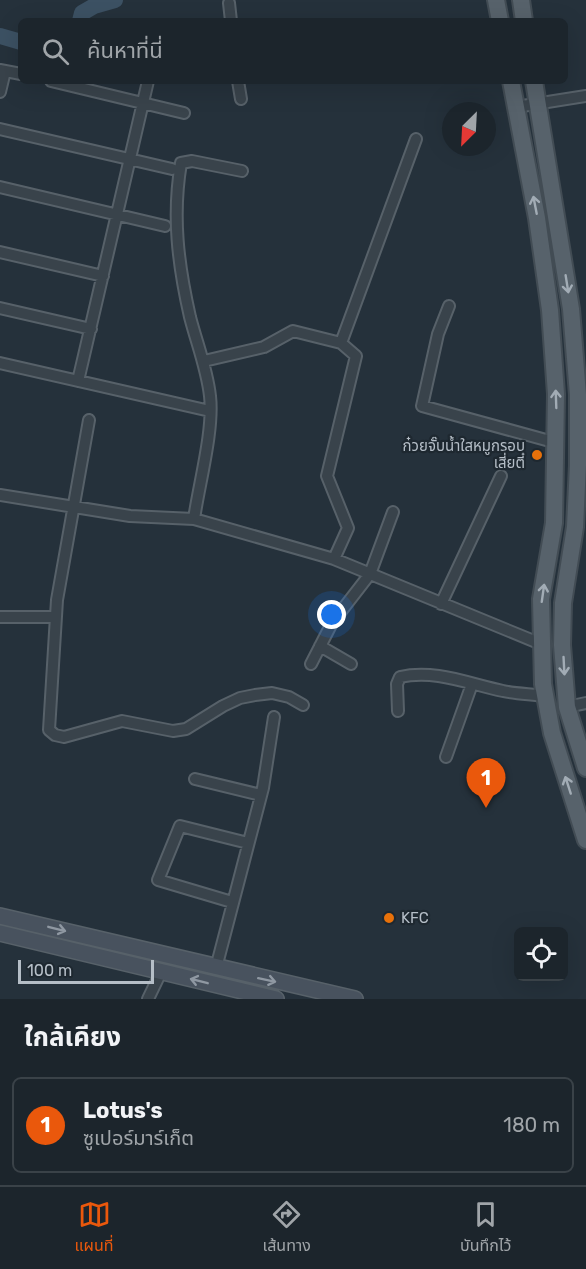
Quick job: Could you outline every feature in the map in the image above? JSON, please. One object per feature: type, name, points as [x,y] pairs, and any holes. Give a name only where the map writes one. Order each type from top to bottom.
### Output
[{"type":"main road","points":[[496,0],[499,18]]},
{"type":"main road","points":[[521,0],[524,18]]},
{"type":"main road","points":[[512,84],[537,218],[550,310],[557,443],[554,524],[542,600],[541,644],[545,696],[552,733],[586,840]]},
{"type":"main road","points":[[534,84],[572,309],[582,466],[563,603],[562,645],[567,708],[586,768]]},
{"type":"main road","points":[[0,916],[355,999]]},
{"type":"main road","points":[[0,933],[276,999]]},
{"type":"main road","points":[[232,989],[236,973]]},
{"type":"street","points":[[229,3],[231,18]]},
{"type":"street","points":[[0,92],[2,70],[18,73]]},
{"type":"street","points":[[65,84],[143,101],[184,113]]},
{"type":"street","points":[[78,381],[147,84]]},
{"type":"street","points":[[238,84],[241,99]]},
{"type":"street","points":[[516,107],[586,96]]},
{"type":"street","points":[[0,129],[172,169]]},
{"type":"street","points":[[341,343],[416,139]]},
{"type":"street","points":[[194,519],[210,411],[204,361],[190,316],[175,228],[176,194],[181,163],[192,161],[242,171]]},
{"type":"street","points":[[0,187],[165,226]]},
{"type":"street","points":[[0,252],[104,276]]},
{"type":"street","points":[[449,306],[438,334],[422,406],[557,443]]},
{"type":"street","points":[[0,308],[91,329]]},
{"type":"street","points":[[204,361],[264,348],[293,331],[341,343],[356,356],[327,477],[348,528],[334,559]]},
{"type":"street","points":[[0,363],[210,411]]},
{"type":"street","points":[[89,420],[56,617],[49,730],[55,735],[64,736],[122,721],[172,731],[186,729],[223,706],[255,695],[272,693],[289,697],[303,705]]},
{"type":"street","points":[[441,604],[501,476]]},
{"type":"street","points":[[0,495],[130,516],[194,519],[334,559],[541,644]]},
{"type":"street","points":[[311,664],[332,623],[370,574],[393,512]]},
{"type":"street","points":[[0,617],[56,617]]},
{"type":"street","points":[[320,646],[351,664]]},
{"type":"street","points":[[398,711],[397,684],[400,677],[410,675],[447,677],[506,692],[545,696]]},
{"type":"street","points":[[446,757],[472,684]]},
{"type":"street","points":[[567,708],[586,704]]},
{"type":"street","points":[[216,968],[261,795],[274,717]]},
{"type":"street","points":[[195,779],[261,795]]},
{"type":"street","points":[[232,902],[158,880],[180,826],[248,843]]},
{"type":"street","points":[[148,999],[161,972]]},
{"type":"waterway","points":[[81,18],[82,13],[94,6],[115,0]]},
{"type":"waterway","points":[[0,36],[18,41]]},
{"type":"place","name":"ก๋วยจั๊บน้ำใสหมูกรอบ เสี่ยตี๋","points":[[537,455]]},
{"type":"place","name":"Lotus's","points":[[486,808]]},
{"type":"place","name":"KFC","points":[[389,918]]}]
